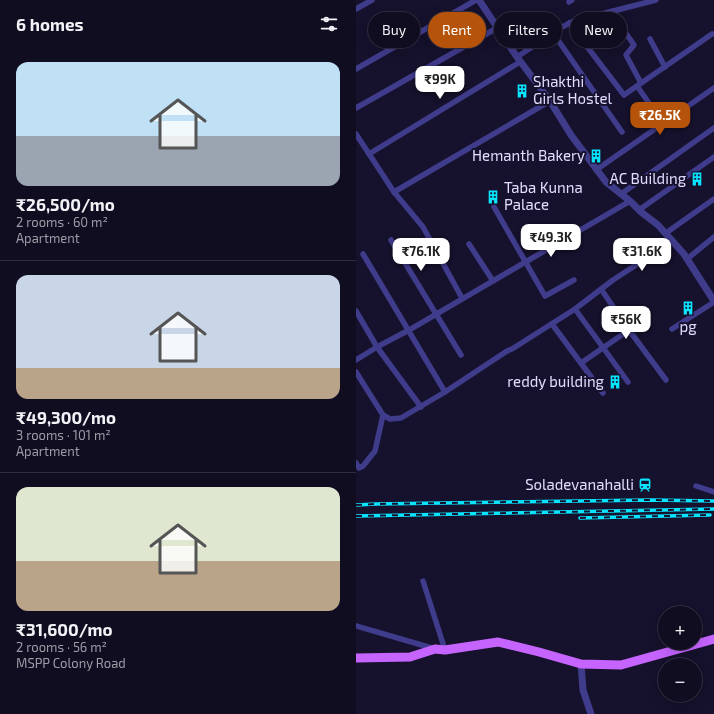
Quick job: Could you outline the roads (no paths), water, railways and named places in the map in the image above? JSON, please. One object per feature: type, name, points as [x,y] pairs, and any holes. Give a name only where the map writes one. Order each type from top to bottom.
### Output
[{"type":"main road","points":[[356,658],[410,657],[440,649],[498,642],[581,664],[621,665],[714,639]]},
{"type":"street","points":[[356,9],[372,0]]},
{"type":"street","points":[[356,69],[478,0],[494,24]]},
{"type":"street","points":[[562,27],[574,21],[656,0]]},
{"type":"street","points":[[613,11],[625,27],[624,32],[634,45],[626,55],[651,106]]},
{"type":"street","points":[[569,23],[624,95],[712,34]]},
{"type":"street","points":[[356,108],[494,30]]},
{"type":"street","points":[[650,39],[665,67]]},
{"type":"street","points":[[562,46],[622,132]]},
{"type":"street","points":[[510,48],[550,101],[596,170],[606,182],[666,233],[687,259],[714,302],[672,329]]},
{"type":"street","points":[[369,154],[518,60],[534,48]]},
{"type":"street","points":[[596,170],[714,88]]},
{"type":"street","points":[[394,192],[550,101]]},
{"type":"street","points":[[621,194],[714,128]]},
{"type":"street","points":[[356,134],[394,192],[423,227],[462,298]]},
{"type":"street","points":[[639,210],[714,156]]},
{"type":"street","points":[[666,233],[714,199]]},
{"type":"street","points":[[356,360],[630,201]]},
{"type":"street","points":[[494,207],[545,296],[574,280]]},
{"type":"street","points":[[687,259],[714,237]]},
{"type":"street","points":[[391,240],[460,355]]},
{"type":"street","points":[[356,372],[383,415],[390,419],[401,418],[421,407],[507,351],[552,324],[575,309],[613,280],[673,242]]},
{"type":"street","points":[[469,244],[493,281]]},
{"type":"street","points":[[363,254],[445,392]]},
{"type":"street","points":[[601,289],[666,380]]},
{"type":"street","points":[[575,309],[628,382]]},
{"type":"street","points":[[356,311],[378,347],[421,407]]},
{"type":"street","points":[[552,324],[603,393]]},
{"type":"street","points":[[581,363],[629,330]]},
{"type":"street","points":[[356,462],[359,468],[363,466],[375,451],[383,415]]},
{"type":"street","points":[[696,486],[714,492]]},
{"type":"street","points":[[356,626],[440,649],[423,581]]},
{"type":"street","points":[[581,664],[583,690],[591,714]]},
{"type":"railway","points":[[356,505],[651,500],[714,501]]},
{"type":"railway","points":[[356,516],[714,509]]},
{"type":"railway","points":[[580,518],[710,515]]},
{"type":"place","name":"Shakthi Girls Hostel","points":[[522,91]]},
{"type":"place","name":"Hemanth Bakery","points":[[596,156]]},
{"type":"place","name":"AC Building","points":[[697,179]]},
{"type":"place","name":"Taba Kunna Palace","points":[[493,197]]},
{"type":"place","name":"pg","points":[[688,308]]},
{"type":"place","name":"reddy building","points":[[615,382]]},
{"type":"place","name":"Soladevanahalli","points":[[645,485]]}]
